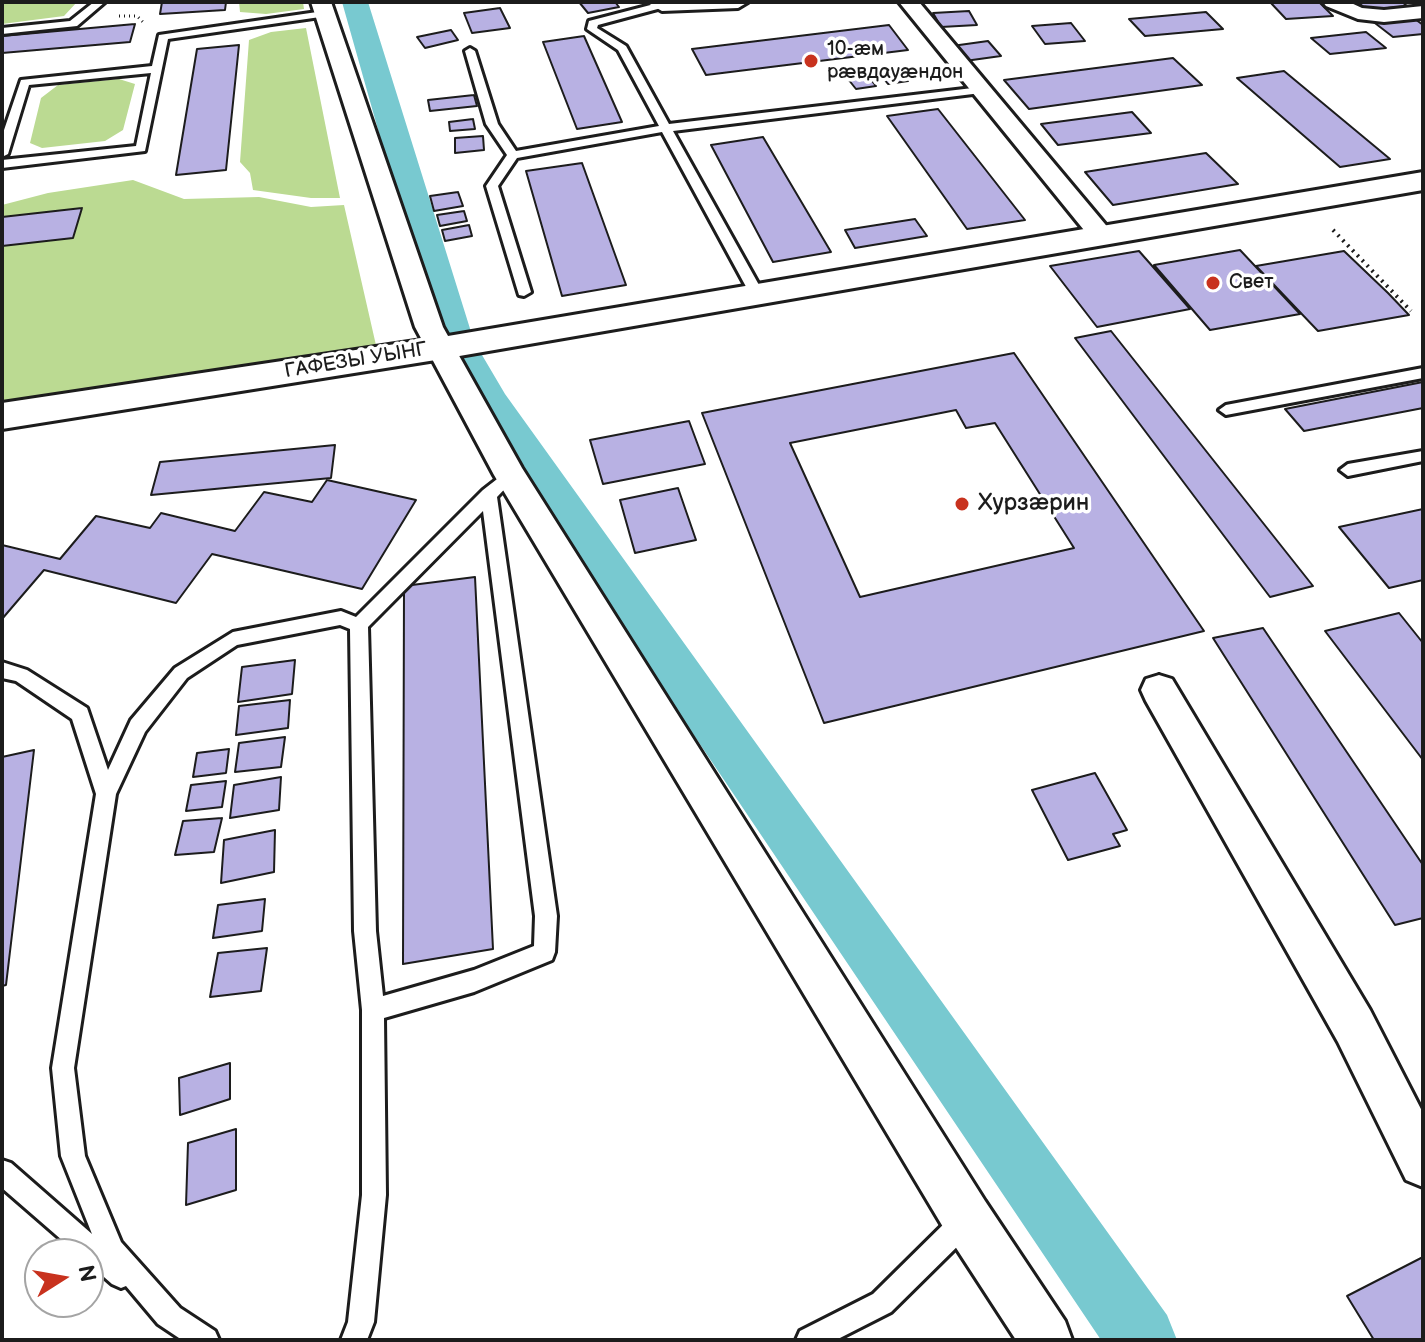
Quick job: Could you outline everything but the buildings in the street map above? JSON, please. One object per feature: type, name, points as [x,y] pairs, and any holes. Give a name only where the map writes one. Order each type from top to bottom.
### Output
[{"type":"street","points":[[659,3],[738,2]]},
{"type":"street","points":[[909,2],[1101,235]]},
{"type":"street","points":[[1333,2],[1358,13],[1384,16],[1423,12]]},
{"type":"street","name":"ГАФЕЗЫ УЫНГ","points":[[8,420],[442,348],[429,327],[323,8]]},
{"type":"street","points":[[1046,1340],[500,484],[442,348],[1423,181]]},
{"type":"street","points":[[1159,690],[1354,1026],[1423,1163]]},
{"type":"lane","points":[[2,31],[73,24],[100,2]]},
{"type":"lane","points":[[659,3],[593,23],[592,29],[622,48],[757,294]]},
{"type":"lane","points":[[2,164],[141,149],[163,37],[323,8]]},
{"type":"lane","points":[[470,51],[492,124],[513,155]]},
{"type":"lane","points":[[2,154],[25,82],[158,69]]},
{"type":"lane","points":[[524,292],[492,186],[513,155],[666,128],[981,90]]},
{"type":"lane","points":[[1226,410],[1423,373]]},
{"type":"lane","points":[[1348,470],[1423,456]]},
{"type":"lane","points":[[354,1340],[361,1322],[374,1195],[373,1010],[365,931],[359,625],[500,484]]},
{"type":"lane","points":[[373,1010],[474,981],[544,952],[546,916],[500,484]]},
{"type":"lane","points":[[174,1321],[112,1251],[73,1156],[63,1068],[106,794],[138,726],[181,673],[233,639],[341,618],[359,625]]},
{"type":"lane","points":[[2,670],[21,675],[80,714],[106,794]]},
{"type":"lane","points":[[2,1172],[174,1321],[206,1340]]},
{"type":"lane","points":[[809,1340],[882,1303],[967,1219]]},
{"type":"path","points":[[86,14],[137,16],[163,37]]},
{"type":"path","points":[[1305,201],[1411,311]]},
{"type":"green space","points":[[2,2],[77,2],[64,16],[2,24]]},
{"type":"green space","points":[[239,2],[303,2],[304,9],[266,14],[240,12]]},
{"type":"green space","points":[[306,28],[340,198],[311,198],[253,190],[250,173],[240,162],[249,40],[271,32]]},
{"type":"green space","points":[[119,79],[135,84],[123,130],[105,141],[42,148],[30,143],[41,98],[58,85]]},
{"type":"green space","points":[[133,180],[184,199],[259,197],[311,207],[344,205],[378,354],[348,372],[2,429],[2,205],[48,193]]},
{"type":"waterway","points":[[355,2],[454,335]]},
{"type":"waterway","points":[[469,364],[489,401],[1142,1340]]},
{"type":"place","name":"10-æм рӕвдауӕндон","points":[[811,61]]},
{"type":"place","name":"Свет","points":[[1213,283]]},
{"type":"place","name":"Хурзæрин","points":[[962,504]]}]
